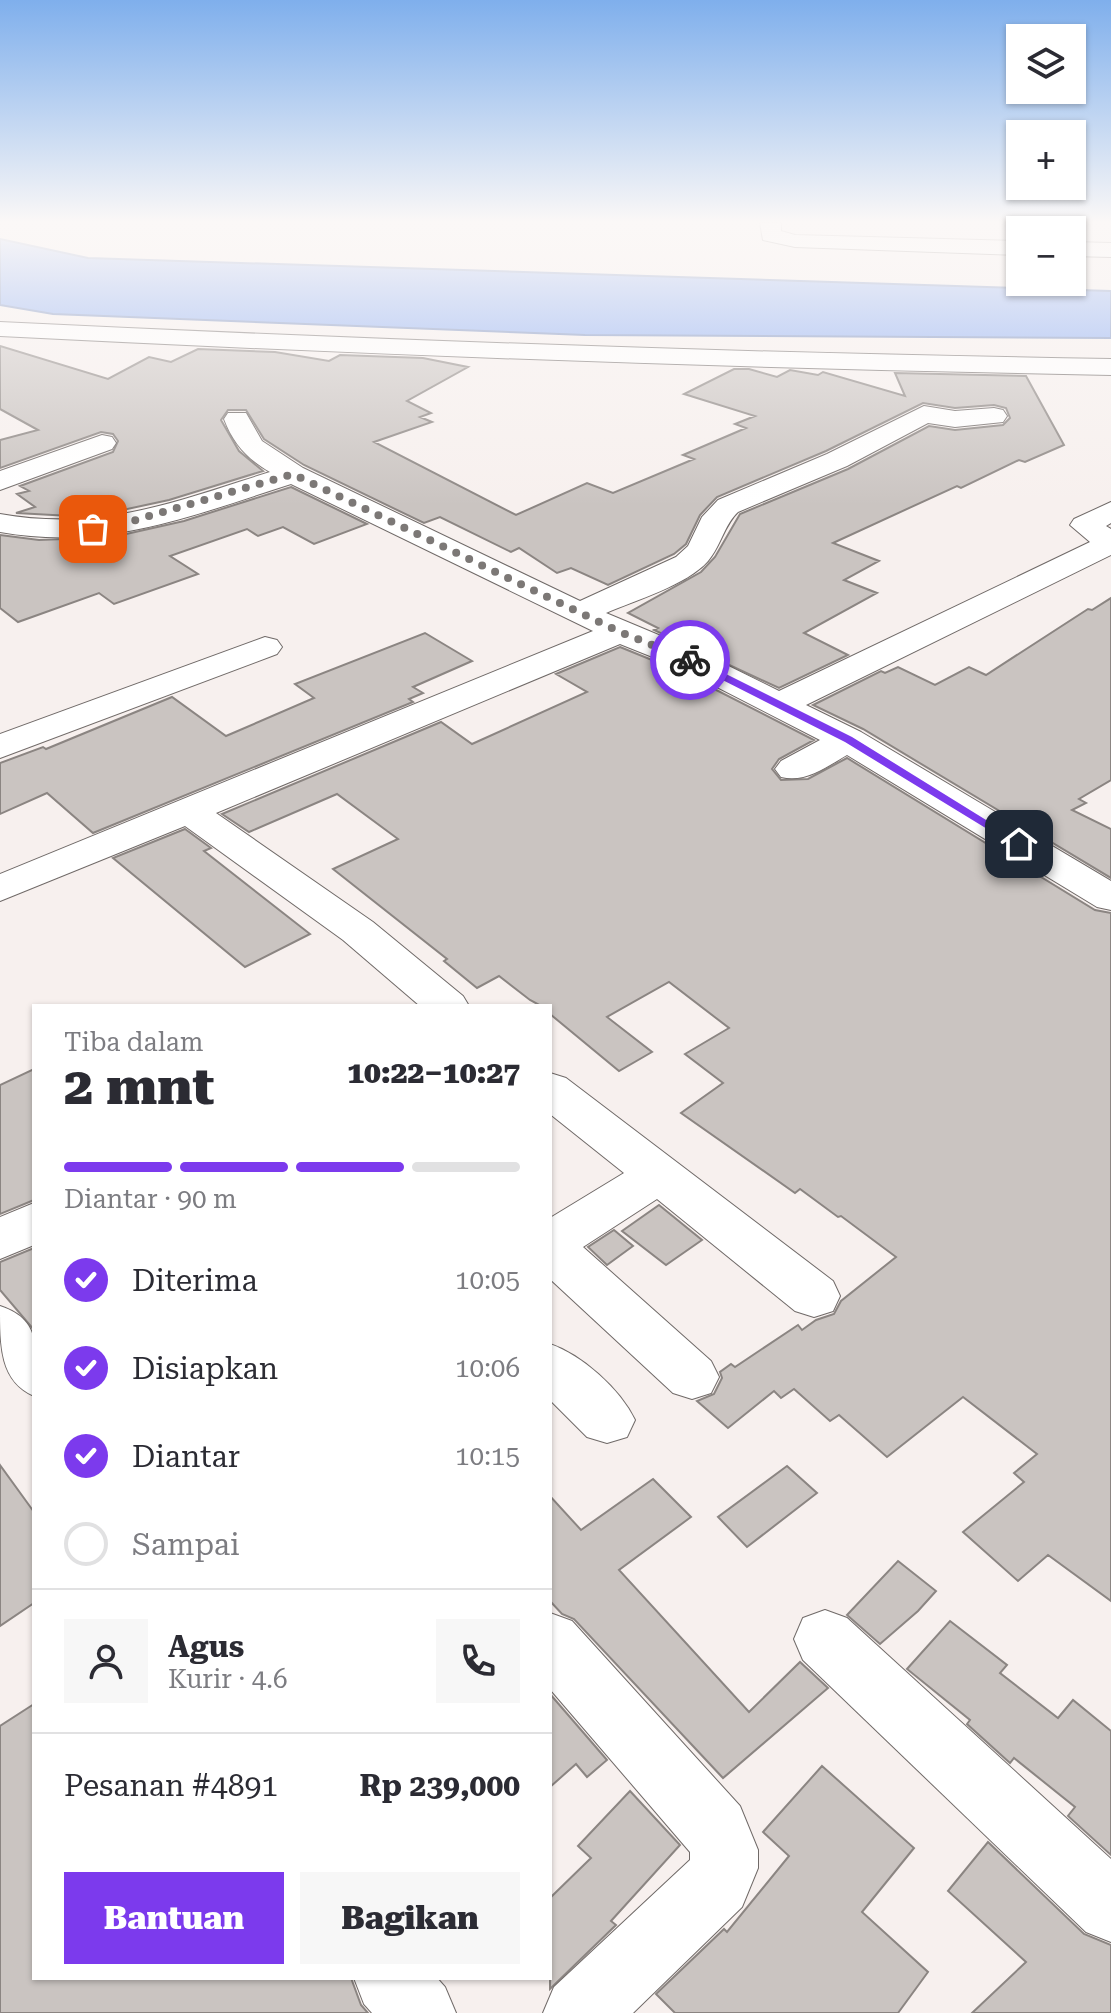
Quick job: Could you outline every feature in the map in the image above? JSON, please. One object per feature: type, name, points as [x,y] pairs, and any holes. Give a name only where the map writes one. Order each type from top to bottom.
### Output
[{"type":"street","points":[[0,329],[843,362],[1111,367]]},
{"type":"street","points":[[25,355],[53,333]]},
{"type":"street","points":[[582,612],[692,561],[709,538],[718,514],[728,506],[837,460],[924,414],[955,419],[994,416]]},
{"type":"street","points":[[237,419],[246,442],[293,474],[620,632],[692,661],[848,740],[1111,898]]},
{"type":"street","points":[[0,481],[102,443]]},
{"type":"street","points":[[0,523],[48,530],[110,526],[293,474]]},
{"type":"street","points":[[779,705],[1106,546],[1110,543],[1085,525],[1111,511]]},
{"type":"street","points":[[7,876],[188,811],[620,632]]},
{"type":"street","points":[[0,747],[265,647]]},
{"type":"street","points":[[794,769],[848,740]]},
{"type":"street","points":[[188,811],[358,931],[445,1004]]},
{"type":"street","points":[[552,1091],[814,1296]]},
{"type":"street","points":[[552,1245],[658,1175]]},
{"type":"street","points":[[0,1240],[32,1223]]},
{"type":"street","points":[[552,1248],[692,1377]]},
{"type":"street","points":[[0,1327],[32,1371]]},
{"type":"street","points":[[552,1368],[607,1420]]},
{"type":"street","points":[[825,1639],[1111,1907]]},
{"type":"street","points":[[552,1644],[716,1830],[725,1846],[726,1866],[717,1882],[580,2013]]},
{"type":"street","points":[[392,1980],[419,2013]]},
{"type":"water","points":[[127,317],[1111,317],[1111,338],[585,335]]},
{"type":"building","points":[[0,346],[108,379],[149,357],[171,362],[198,349],[275,352],[329,361],[340,355],[423,358],[468,367],[407,401],[431,413],[420,417],[432,422],[374,442],[516,515],[587,483],[613,493],[694,459],[683,455],[746,428],[735,424],[755,416],[684,394],[734,369],[749,369],[777,377],[790,370],[818,375],[823,372],[905,396],[895,373],[1026,376],[1064,445],[1025,462],[1019,460],[961,488],[957,486],[833,543],[879,561],[844,580],[877,593],[804,633],[848,655],[779,688],[654,630],[658,628],[628,613],[701,572],[715,557],[740,514],[848,469],[929,426],[955,430],[1003,425],[1010,418],[1006,408],[994,405],[955,408],[923,403],[826,451],[717,497],[700,515],[686,544],[674,554],[608,585],[571,568],[557,573],[519,548],[511,552],[440,517],[424,523],[304,465],[264,439],[246,410],[228,410],[221,420],[239,451],[263,471],[169,500],[104,514],[16,513],[35,507],[17,494],[29,491],[20,486],[113,452],[118,441],[113,434],[101,432],[0,468],[0,440],[38,430],[0,409]]},
{"type":"building","points":[[291,487],[367,524],[314,544],[283,527],[258,536],[247,529],[170,556],[198,574],[114,604],[99,593],[18,622],[0,608],[0,535],[39,540],[113,537],[184,521]]},
{"type":"building","points":[[1111,598],[1111,780],[1079,799],[1086,803],[1072,810],[1111,829],[1111,878],[863,729],[813,705],[881,671],[885,673],[898,667],[935,685],[969,667],[986,675],[1088,609],[1092,610]]},
{"type":"building","points":[[425,633],[472,661],[413,687],[423,693],[409,699],[413,702],[93,833],[47,793],[0,814],[0,763],[43,747],[46,749],[172,697],[226,736],[314,698],[295,684]]},
{"type":"building","points":[[620,647],[679,671],[814,740],[779,759],[772,769],[781,780],[808,779],[847,758],[1095,910],[1111,913],[1111,1601],[1048,1555],[1018,1581],[963,1532],[1024,1482],[1014,1473],[1037,1454],[963,1397],[887,1457],[839,1415],[830,1421],[794,1389],[781,1398],[774,1391],[728,1428],[697,1401],[714,1394],[722,1378],[720,1372],[731,1364],[735,1367],[798,1325],[802,1330],[816,1320],[834,1314],[841,1301],[896,1257],[841,1216],[838,1217],[800,1189],[795,1193],[681,1113],[723,1083],[685,1054],[729,1028],[669,982],[607,1017],[652,1052],[619,1071],[552,1016],[552,1004],[537,1004],[499,976],[477,988],[444,961],[447,959],[333,869],[398,839],[337,794],[249,832],[222,814],[441,722],[472,744],[587,692],[556,674]]},
{"type":"building","points":[[185,829],[211,848],[204,851],[310,934],[245,967],[113,858]]},
{"type":"building","points":[[32,1070],[32,1201],[0,1214],[0,1085]]},
{"type":"building","points":[[659,1205],[702,1240],[666,1265],[622,1231]]},
{"type":"building","points":[[614,1230],[633,1246],[607,1265],[588,1247]]},
{"type":"building","points":[[32,1249],[32,1328],[0,1290],[0,1262]]},
{"type":"building","points":[[0,1465],[32,1509],[32,1604],[0,1626]]},
{"type":"building","points":[[787,1466],[817,1493],[747,1547],[718,1517]]},
{"type":"building","points":[[653,1479],[691,1517],[619,1570],[749,1712],[800,1662],[828,1688],[723,1778],[574,1619],[562,1614],[552,1603],[552,1498],[581,1530]]},
{"type":"building","points":[[898,1561],[936,1591],[880,1644],[847,1615]]},
{"type":"building","points":[[950,1621],[1007,1665],[1000,1673],[1058,1718],[1073,1700],[1111,1731],[1111,1855],[1068,1816],[1075,1807],[1014,1758],[1010,1763],[967,1724],[970,1720],[907,1669]]},
{"type":"building","points":[[552,1696],[607,1760],[587,1777],[576,1764],[552,1785]]},
{"type":"building","points":[[32,1705],[32,1980],[352,1980],[361,2005],[368,2013],[0,2013],[0,1726]]},
{"type":"building","points":[[822,1766],[914,1848],[862,1912],[928,1972],[898,2013],[675,2013],[656,1994],[724,1929],[727,1932],[789,1856],[763,1832]]},
{"type":"building","points":[[630,1791],[680,1845],[611,1921],[616,1925],[550,1989],[552,1896],[591,1858],[578,1846]]},
{"type":"building","points":[[988,1842],[1084,1934],[1111,1945],[1111,2013],[972,2013],[1026,1962],[948,1891]]},
{"type":"way so far","points":[[93,529],[129,522],[293,474],[620,632],[690,660]]},
{"type":"route","points":[[690,660],[848,740],[1019,844]]}]
